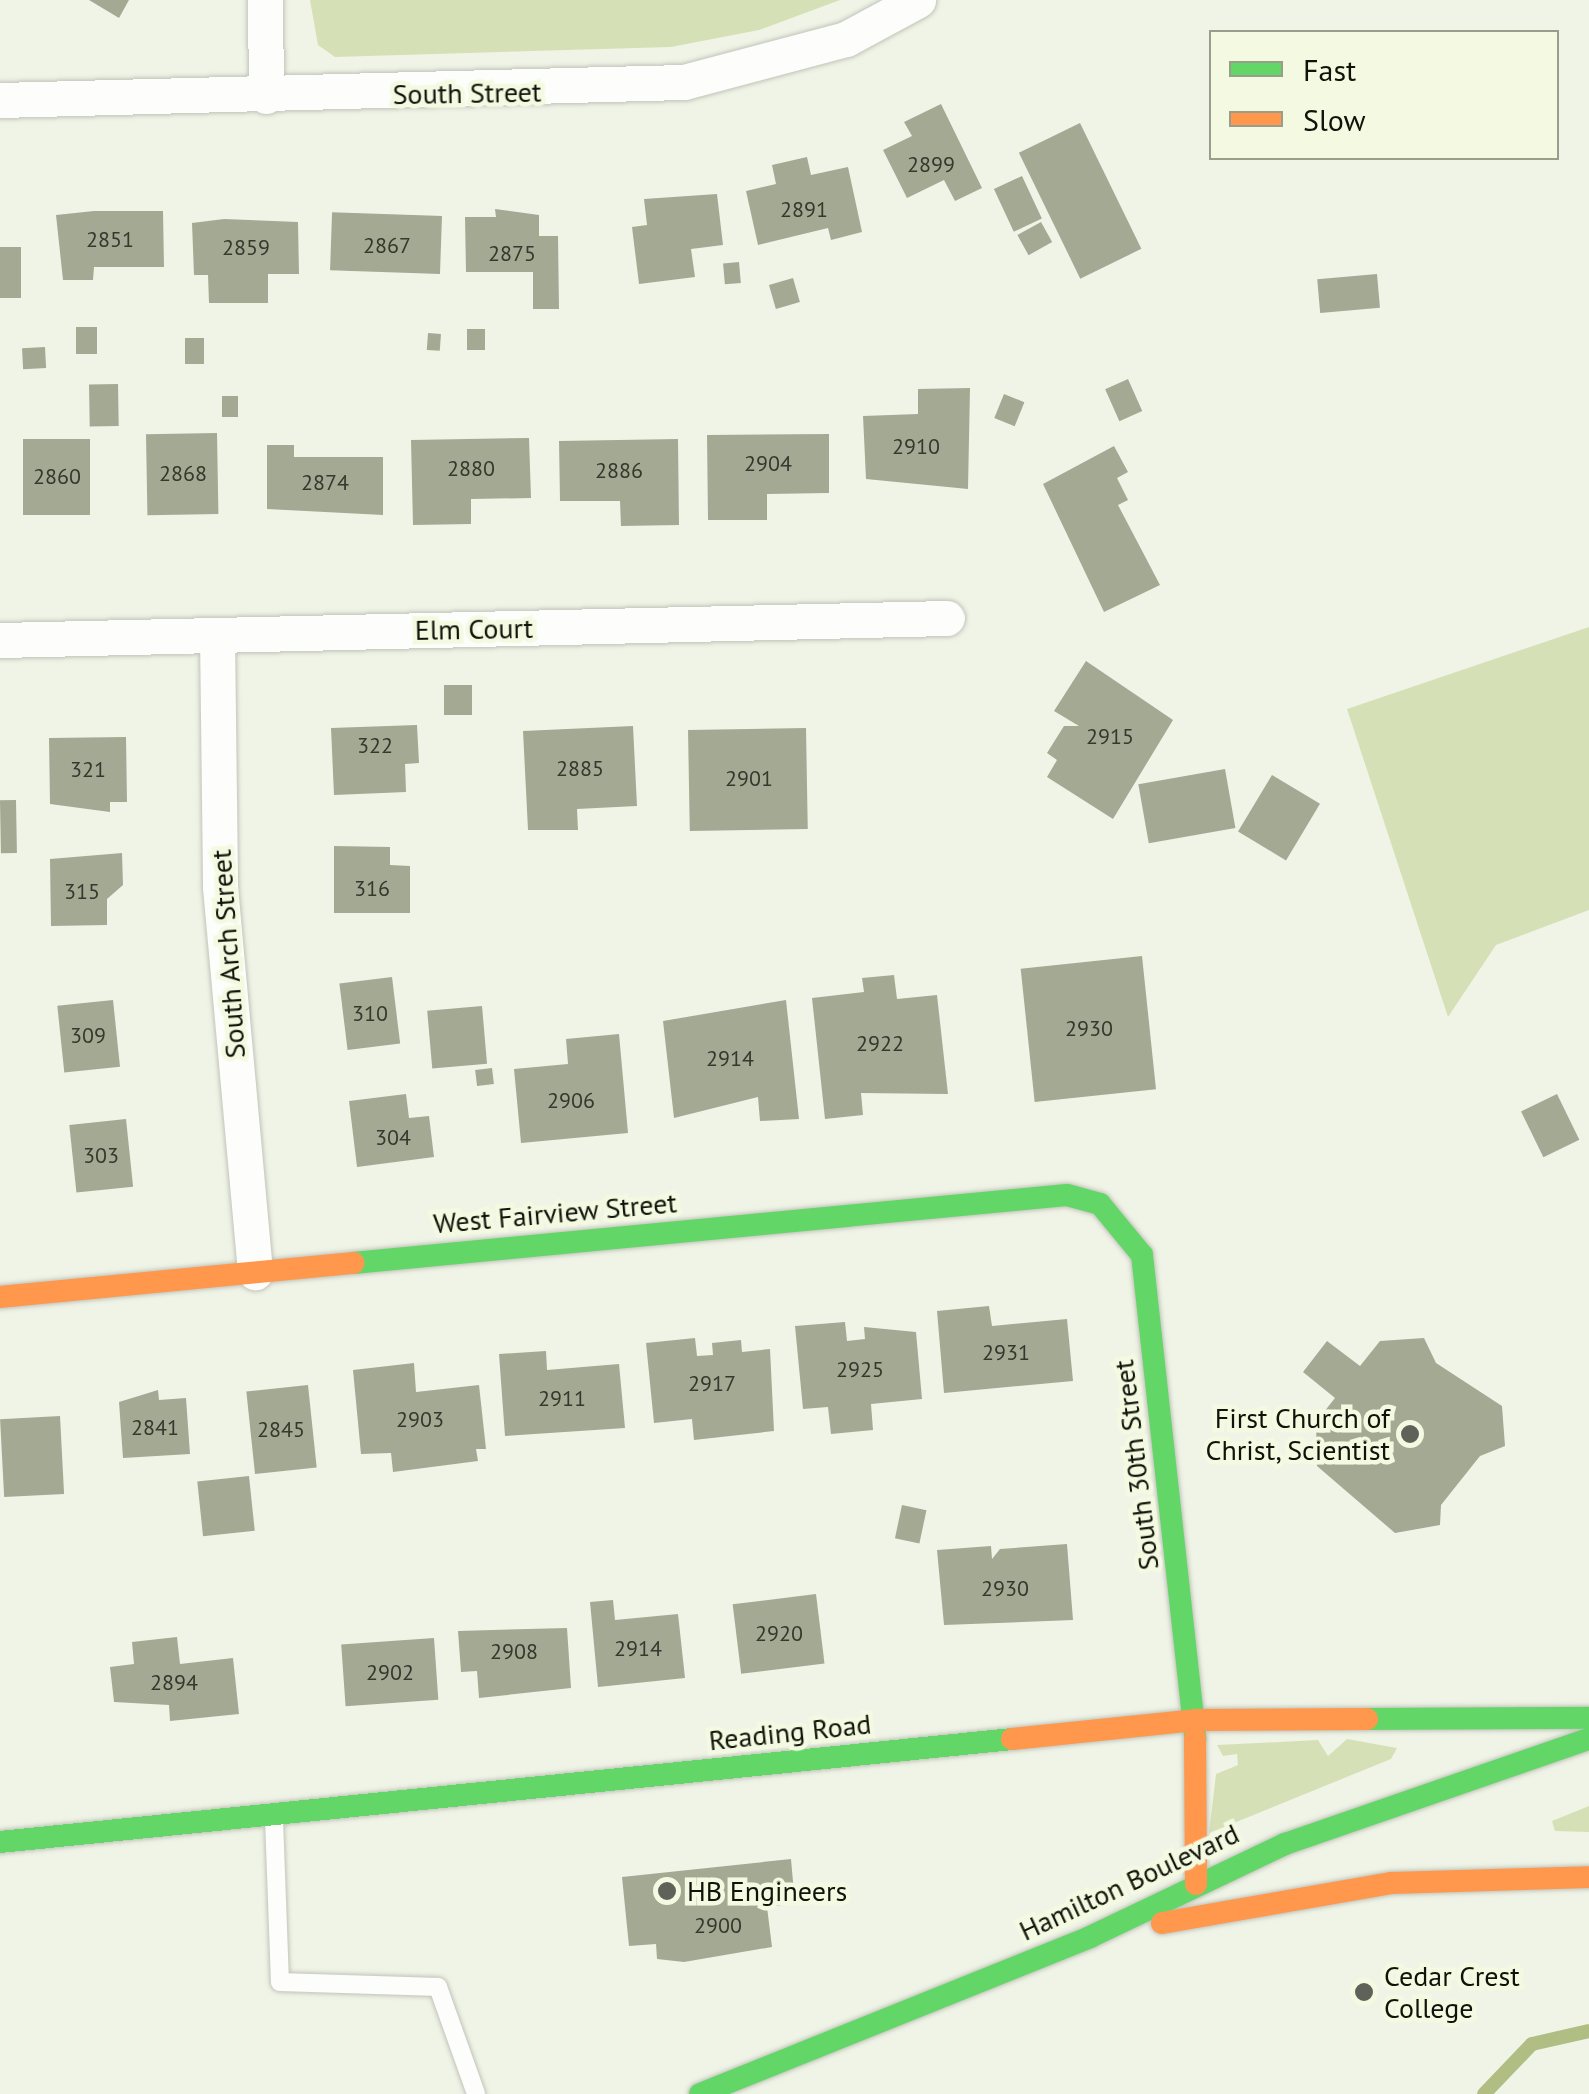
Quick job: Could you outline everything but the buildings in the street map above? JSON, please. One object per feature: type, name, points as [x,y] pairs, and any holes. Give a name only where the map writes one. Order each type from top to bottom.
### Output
[{"type":"street","points":[[265,0],[266,96]]},
{"type":"street","name":"South Street","points":[[0,100],[684,82],[846,39],[918,0]]},
{"type":"street","name":"Elm Court","points":[[0,640],[947,618]]},
{"type":"street","name":"South Arch Street","points":[[217,635],[220,887],[255,1272]]},
{"type":"street","name":"West Fairview Street","points":[[0,1297],[1067,1195],[1112,1213]]},
{"type":"street","name":"South 30th Street","points":[[1112,1213],[1142,1255],[1195,1720],[1196,1884]]},
{"type":"street","name":"Reading Road","points":[[0,1842],[1195,1720],[1589,1718]]},
{"type":"street","name":"Hamilton Boulevard","points":[[700,2094],[1090,1937],[1196,1884],[1418,1792],[1589,1739]]},
{"type":"street","points":[[1090,1937],[1391,1883],[1589,1877]]},
{"type":"lane","points":[[274,1814],[280,1982],[438,1987],[476,2094]]},
{"type":"green space","points":[[310,0],[840,0],[759,30],[671,47],[335,57],[318,45]]},
{"type":"green space","points":[[1589,627],[1589,910],[1496,945],[1448,1017],[1347,709]]},
{"type":"green space","points":[[1347,1739],[1397,1748],[1391,1759],[1209,1833],[1216,1774],[1238,1765],[1237,1754],[1223,1756],[1217,1745],[1318,1740],[1328,1756]]},
{"type":"green space","points":[[1589,1806],[1589,1832],[1555,1831],[1552,1821]]},
{"type":"waterway","points":[[1484,2094],[1532,2044],[1589,2031]]},
{"type":"traffic: fast","points":[[353,1263],[1067,1195],[1100,1204],[1142,1255],[1195,1738]]},
{"type":"traffic: fast","points":[[1367,1719],[1589,1718]]},
{"type":"traffic: fast","points":[[0,1842],[1012,1739]]},
{"type":"traffic: fast","points":[[700,2094],[1090,1937],[1285,1844],[1589,1739]]},
{"type":"traffic: slow","points":[[0,1297],[353,1263]]},
{"type":"traffic: slow","points":[[1012,1739],[1195,1720],[1367,1719]]},
{"type":"traffic: slow","points":[[1195,1738],[1196,1884]]},
{"type":"traffic: slow","points":[[1162,1923],[1391,1883],[1589,1877]]},
{"type":"place","name":"First Church of Christ, Scientist","points":[[1410,1434]]},
{"type":"place","name":"HB Engineers","points":[[667,1891]]},
{"type":"place","name":"Cedar Crest College","points":[[1364,1992]]}]
